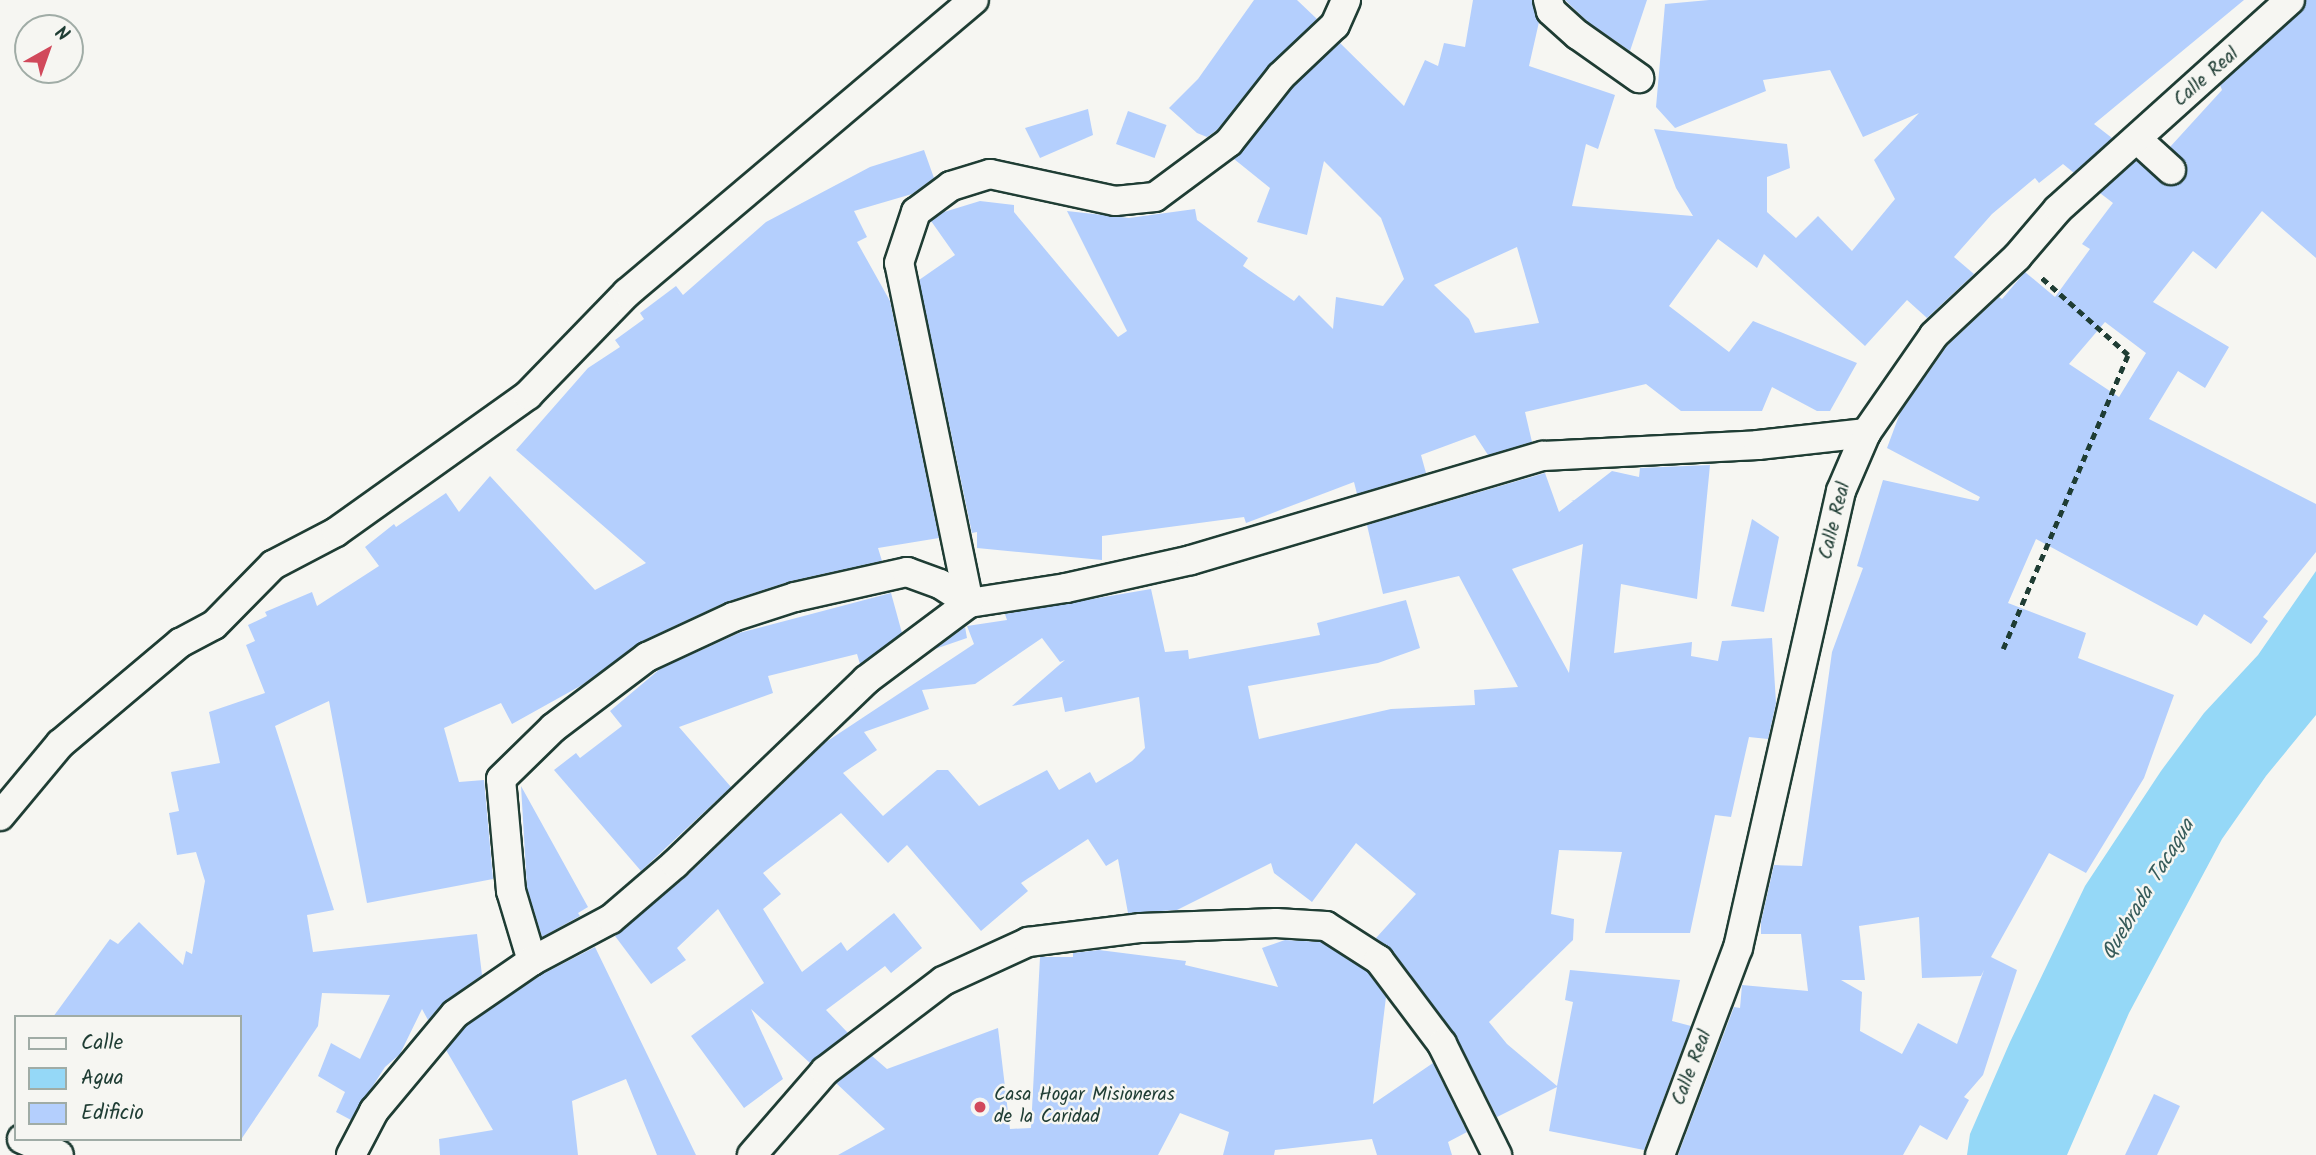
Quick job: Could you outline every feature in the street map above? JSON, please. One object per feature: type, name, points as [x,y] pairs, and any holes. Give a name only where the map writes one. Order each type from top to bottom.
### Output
[{"type":"street","points":[[0,816],[60,744],[180,643],[214,625],[273,565],[336,532],[528,395],[627,293],[888,68],[974,0]]},
{"type":"street","points":[[969,603],[899,263],[916,212],[951,186],[990,174],[1115,201],[1155,197],[1228,142],[1281,76],[1335,24],[1346,0]]},
{"type":"street","points":[[1548,0],[1550,11],[1578,35],[1639,78]]},
{"type":"street","name":"Calle Real","points":[[1660,1155],[1738,948],[1841,491],[1866,433],[1934,335],[2017,257],[2058,209],[2290,0]]},
{"type":"street","points":[[2137,139],[2171,170]]},
{"type":"street","points":[[351,1155],[374,1111],[455,1014],[532,961],[611,919],[675,864],[866,680],[969,603],[1191,560],[1543,456],[1758,445],[1866,433]]},
{"type":"street","points":[[532,961],[511,891],[500,779],[553,728],[647,657],[733,617],[795,597],[907,572],[940,584],[969,603]]},
{"type":"street","points":[[752,1155],[825,1071],[943,981],[1028,942],[1141,928],[1276,923],[1326,926],[1379,960],[1442,1044],[1497,1155]]},
{"type":"street","points":[[27,1141],[59,1155]]},
{"type":"path","points":[[2003,649],[2128,355],[2017,257]]},
{"type":"water","name":"Quebrada Tacagua","points":[[2316,571],[2316,715],[2266,776],[2222,839],[2129,1013],[2067,1155],[1967,1155],[1970,1134],[2010,1042],[2085,886],[2161,771],[2204,713],[2258,655]]},
{"type":"building","points":[[1254,0],[1297,0],[1317,19],[1268,66],[1217,130],[1207,137],[1197,133],[1169,108],[1198,79]]},
{"type":"building","points":[[1473,0],[1532,0],[1539,22],[1529,66],[1615,95],[1598,149],[1586,144],[1572,206],[1693,216],[1676,188],[1654,129],[1787,144],[1790,168],[1767,177],[1767,212],[1796,238],[1818,216],[1852,251],[1895,199],[1874,160],[1919,113],[1863,137],[1830,70],[1763,80],[1766,91],[1675,128],[1656,107],[1665,4],[1709,0],[2244,0],[2094,124],[2112,138],[2074,173],[2063,164],[2039,183],[2035,178],[1992,214],[1954,257],[1974,274],[1927,318],[1907,300],[1865,346],[1764,254],[1757,268],[1718,239],[1669,306],[1729,352],[1753,321],[1857,363],[1830,411],[1817,411],[1772,387],[1762,411],[1681,411],[1646,384],[1525,412],[1532,442],[1488,455],[1475,435],[1421,455],[1426,473],[1357,494],[1354,482],[1246,523],[1244,517],[1102,536],[1102,560],[977,548],[977,532],[972,533],[919,280],[955,255],[931,221],[944,212],[980,201],[1014,205],[1014,212],[1118,337],[1127,331],[1067,211],[1129,218],[1195,209],[1197,220],[1248,258],[1243,266],[1294,301],[1299,295],[1333,329],[1336,297],[1383,306],[1404,279],[1381,218],[1324,161],[1307,235],[1257,222],[1270,188],[1234,159],[1293,87],[1340,43],[1404,106],[1425,60],[1438,66],[1444,43],[1465,47]],"holes":[[[1517,247],[1539,323],[1475,333],[1469,319],[1434,285]]]},
{"type":"building","points":[[1565,0],[1647,0],[1630,51],[1588,22]]},
{"type":"building","points":[[2306,0],[2316,0],[2316,258],[2262,211],[2216,269],[2193,251],[2153,302],[2229,347],[2205,388],[2178,371],[2149,419],[2316,504],[2316,552],[2263,617],[2268,621],[2251,644],[2204,614],[2197,626],[2036,539],[2008,603],[2086,633],[2078,658],[2174,695],[2144,778],[2086,873],[2049,853],[1991,957],[2017,970],[1983,1075],[1964,1097],[1969,1100],[1947,1140],[1920,1125],[1903,1155],[1678,1155],[1734,1007],[1740,1008],[1742,985],[1808,991],[1801,934],[1761,934],[1761,922],[1774,865],[1802,866],[1832,652],[1863,568],[1857,566],[1883,480],[1978,501],[1980,497],[1887,448],[1900,413],[1947,346],[1999,297],[2002,299],[2025,272],[2055,297],[2090,249],[2082,244],[2113,203],[2100,193],[2136,161],[2167,186],[2183,182],[2187,164],[2170,147],[2222,90],[2220,85],[2301,12]],"holes":[[[2105,322],[2146,353],[2119,397],[2069,364]],[[1919,917],[1922,978],[1981,976],[1984,970],[1957,1044],[1918,1023],[1902,1054],[1860,1031],[1862,992],[1841,980],[1865,980],[1859,926]]]},
{"type":"building","points":[[1088,109],[1093,135],[1040,158],[1025,128]]},
{"type":"building","points":[[1128,111],[1167,125],[1155,158],[1116,144]]},
{"type":"building","points":[[924,150],[934,178],[912,194],[854,211],[867,237],[857,242],[890,301],[939,538],[878,548],[882,561],[791,581],[726,602],[640,642],[582,685],[512,724],[501,703],[444,728],[459,782],[484,780],[493,879],[367,903],[329,701],[275,726],[334,910],[307,915],[313,952],[477,934],[482,975],[445,1001],[428,1020],[422,1009],[400,1054],[385,1067],[351,1120],[336,1112],[345,1092],[318,1076],[331,1043],[360,1059],[390,995],[322,993],[318,1026],[242,1138],[242,1015],[54,1015],[110,939],[118,944],[139,922],[183,965],[186,951],[192,954],[205,881],[196,852],[177,855],[169,813],[179,811],[171,772],[220,763],[209,712],[265,693],[246,645],[255,641],[248,625],[267,616],[265,612],[312,592],[317,606],[379,566],[365,547],[394,524],[396,527],[446,493],[459,512],[490,476],[595,590],[646,563],[516,450],[588,368],[620,347],[615,340],[644,319],[640,313],[676,286],[683,295],[766,222],[870,167]]},
{"type":"building","points":[[1710,465],[1697,599],[1621,584],[1614,653],[1692,642],[1691,656],[1718,661],[1722,641],[1772,638],[1776,703],[1768,739],[1749,737],[1731,817],[1715,815],[1690,933],[1605,933],[1622,852],[1559,850],[1551,914],[1574,919],[1573,940],[1489,1022],[1507,1044],[1557,1086],[1573,1002],[1565,1000],[1570,970],[1680,980],[1672,1021],[1691,1026],[1644,1150],[1549,1131],[1557,1087],[1497,1117],[1455,1034],[1392,950],[1376,938],[1416,894],[1356,843],[1312,902],[1274,873],[1271,863],[1177,910],[1128,913],[1118,859],[1106,866],[1088,839],[1021,883],[1028,891],[981,931],[907,845],[888,863],[841,813],[763,873],[781,894],[763,909],[802,972],[841,942],[847,951],[894,913],[922,948],[891,973],[885,966],[826,1010],[848,1033],[810,1063],[751,1009],[783,1079],[744,1108],[691,1036],[764,983],[718,909],[677,948],[686,960],[651,984],[615,936],[687,876],[826,742],[974,644],[967,626],[1007,620],[1005,614],[1151,589],[1165,652],[1188,650],[1189,659],[1320,635],[1317,623],[1406,600],[1420,648],[1378,663],[1248,686],[1259,739],[1391,709],[1475,705],[1474,690],[1518,687],[1459,576],[1383,594],[1367,525],[1545,473],[1559,512],[1612,471],[1639,477],[1640,468]],"holes":[[[1583,544],[1569,673],[1512,569]],[[1042,638],[1060,662],[1065,660],[1012,706],[1062,697],[1065,712],[1139,697],[1145,748],[1132,761],[1096,783],[1090,772],[1059,790],[1047,770],[979,806],[948,770],[937,770],[883,816],[843,773],[877,750],[864,732],[929,709],[922,690],[975,684]]]},
{"type":"building","points":[[1752,519],[1779,537],[1764,612],[1731,606]]},
{"type":"building","points":[[891,593],[902,633],[860,664],[857,654],[768,676],[773,693],[679,727],[731,787],[641,871],[554,770],[576,753],[580,758],[622,726],[610,711],[660,669],[739,633]]},
{"type":"building","points":[[965,627],[967,638],[935,649]]},
{"type":"building","points":[[521,786],[588,907],[578,913],[580,916],[542,937],[527,888]]},
{"type":"building","points":[[1285,940],[1321,942],[1368,972],[1386,997],[1373,1104],[1433,1063],[1467,1132],[1448,1142],[1452,1155],[1377,1155],[1372,1139],[1275,1150],[1274,1155],[1223,1155],[1229,1132],[1180,1113],[1158,1155],[838,1155],[885,1129],[836,1083],[872,1056],[887,1069],[998,1028],[1010,1129],[1031,1128],[1040,957],[1073,957],[1073,953],[1099,950],[1186,961],[1185,965],[1278,987],[1262,948]]},
{"type":"building","points":[[595,947],[696,1155],[657,1155],[626,1079],[572,1101],[578,1155],[440,1155],[439,1139],[493,1130],[446,1050],[466,1026],[541,975]]},
{"type":"building","points":[[2154,1094],[2180,1106],[2157,1155],[2125,1155]]},
{"type":"place","name":"Casa Hogar Misioneras de la Caridad","points":[[980,1107]]}]
